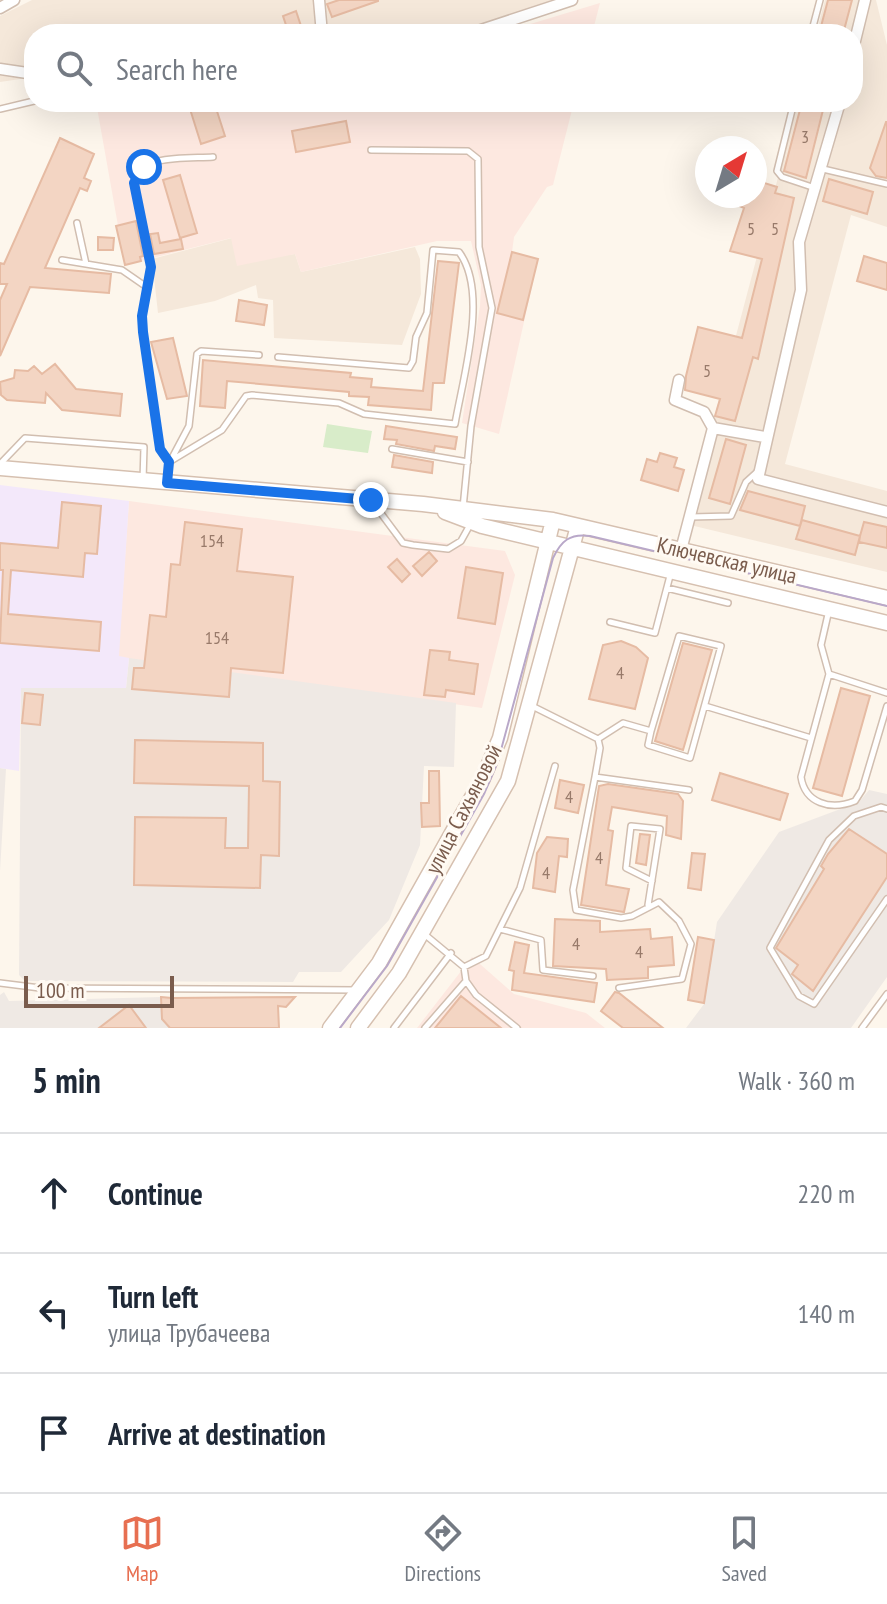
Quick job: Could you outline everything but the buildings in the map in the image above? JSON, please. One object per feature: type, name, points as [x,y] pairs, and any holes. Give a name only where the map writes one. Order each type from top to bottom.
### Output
[{"type":"main road","points":[[0,466],[423,504],[467,516]]},
{"type":"main road","name":"Ключевская улица","points":[[467,516],[566,523],[887,598]]},
{"type":"main road","name":"Ключевская улица","points":[[467,516],[547,542],[887,623]]},
{"type":"main road","name":"улица Сахьяновой","points":[[330,1028],[359,990],[469,807],[500,738],[547,542],[566,523]]},
{"type":"main road","name":"улица Сахьяновой","points":[[358,1028],[399,973],[513,767],[571,548],[566,523]]},
{"type":"main road","points":[[491,758],[513,767]]},
{"type":"street","points":[[0,8],[14,0]]},
{"type":"street","points":[[319,0],[321,24]]},
{"type":"street","points":[[526,15],[527,0]]},
{"type":"street","points":[[499,24],[572,0]]},
{"type":"street","points":[[859,24],[865,0]]},
{"type":"street","points":[[0,69],[24,73]]},
{"type":"street","points":[[837,112],[799,242],[801,290],[757,472],[758,479],[764,483],[887,512]]},
{"type":"street","points":[[679,380],[675,400],[704,412],[713,428],[681,550]]},
{"type":"street","points":[[713,428],[765,437]]},
{"type":"lane","points":[[814,24],[820,0]]},
{"type":"lane","points":[[0,109],[24,103]]},
{"type":"lane","points":[[792,112],[777,171],[782,177],[815,188]]},
{"type":"lane","points":[[371,150],[468,151],[478,159],[479,247],[492,308],[468,462],[467,516],[461,541],[448,549],[403,543],[371,500]]},
{"type":"lane","points":[[169,462],[160,449],[143,332],[151,267],[135,177],[154,163],[213,157]]},
{"type":"lane","points":[[823,169],[887,184]]},
{"type":"lane","points":[[77,223],[86,264]]},
{"type":"lane","points":[[169,462],[222,430],[246,396],[252,395],[339,403],[364,414],[455,424],[472,308],[468,264],[459,252],[433,250],[427,313],[416,337],[409,368],[278,357]]},
{"type":"lane","points":[[62,260],[122,270],[148,288]]},
{"type":"lane","points":[[167,483],[169,462],[189,426],[197,354],[201,351],[259,355]]},
{"type":"lane","points":[[0,466],[25,438],[144,447],[143,481]]},
{"type":"lane","points":[[392,449],[468,462]]},
{"type":"lane","points":[[690,516],[731,516],[746,482],[757,472]]},
{"type":"lane","points":[[610,622],[655,633],[671,571]]},
{"type":"lane","points":[[667,588],[728,603]]},
{"type":"lane","points":[[829,609],[821,645],[829,674],[801,777],[803,792],[810,800],[837,805],[855,801],[862,790],[887,706]]},
{"type":"lane","points":[[679,636],[721,646],[690,758],[648,745],[651,731],[679,636]]},
{"type":"lane","points":[[829,674],[887,693]]},
{"type":"lane","points":[[530,705],[598,739]]},
{"type":"lane","points":[[705,706],[811,738]]},
{"type":"lane","points":[[598,739],[623,723],[651,731]]},
{"type":"lane","points":[[598,739],[600,748],[573,903],[576,910],[621,918],[632,916],[648,905],[659,902],[688,934],[691,944],[682,979],[619,988]]},
{"type":"lane","points":[[464,967],[486,956],[520,888],[555,766]]},
{"type":"lane","points":[[595,777],[689,790]]},
{"type":"lane","points":[[887,809],[881,807],[854,816],[829,840],[770,948],[799,996],[814,1004],[887,899]]},
{"type":"lane","points":[[648,905],[652,881],[660,829],[631,826],[626,868],[652,881]]},
{"type":"lane","points":[[500,929],[541,940],[543,970],[593,976]]},
{"type":"lane","points":[[422,933],[451,953],[464,967],[466,981],[476,995],[517,1028]]},
{"type":"lane","points":[[394,1028],[451,953]]},
{"type":"lane","points":[[425,1028],[466,981]]},
{"type":"lane","points":[[0,983],[40,988],[359,990]]},
{"type":"lane","points":[[862,1028],[887,994]]},
{"type":"shaded area","points":[[32,0],[552,0],[484,24],[24,24],[24,78],[0,82],[0,16]]},
{"type":"shaded area","points":[[825,0],[876,0],[887,45],[887,227],[851,215],[785,464],[887,491],[887,572],[686,524],[795,112],[863,112],[863,24],[819,24]]},
{"type":"shaded area","points":[[600,3],[595,24],[530,24]]},
{"type":"shaded area","points":[[98,112],[571,112],[553,185],[547,187],[514,237],[512,252],[538,259],[499,434],[462,423],[480,306],[481,285],[471,241],[437,241],[301,272],[295,254],[237,266],[231,238],[125,265]]},
{"type":"shaded area","points":[[232,238],[273,257],[295,254],[301,272],[415,247],[420,259],[421,294],[402,345],[274,338],[273,300],[258,298],[256,285],[215,301],[158,313],[152,259]]},
{"type":"shaded area","points":[[0,485],[129,501],[119,656],[129,658],[126,688],[21,688],[19,771],[0,768]]},
{"type":"shaded area","points":[[129,501],[505,551],[515,575],[482,708],[118,657]]},
{"type":"shaded area","points":[[129,658],[456,703],[454,767],[424,766],[420,845],[389,920],[341,972],[299,972],[293,982],[25,981],[19,975],[21,688],[126,688]]},
{"type":"shaded area","points":[[0,768],[6,769],[0,871]]},
{"type":"shaded area","points":[[869,790],[887,794],[887,977],[851,1028],[686,1028],[704,1004],[717,922],[779,832],[859,802]]},
{"type":"shaded area","points":[[472,957],[514,994],[586,1013],[605,1028],[417,1028]]},
{"type":"shaded area","points":[[4,992],[9,1001],[161,997],[279,1028],[0,1028],[0,995]]},
{"type":"green space","points":[[327,424],[372,431],[368,453],[323,447]]},
{"type":"tram line","points":[[340,1028],[387,966],[484,794],[498,761],[553,558],[567,540],[590,536],[887,606]]},
{"type":"route","points":[[144,167],[134,183],[151,267],[142,316],[143,332],[160,449],[169,462],[167,483],[371,500]]}]
